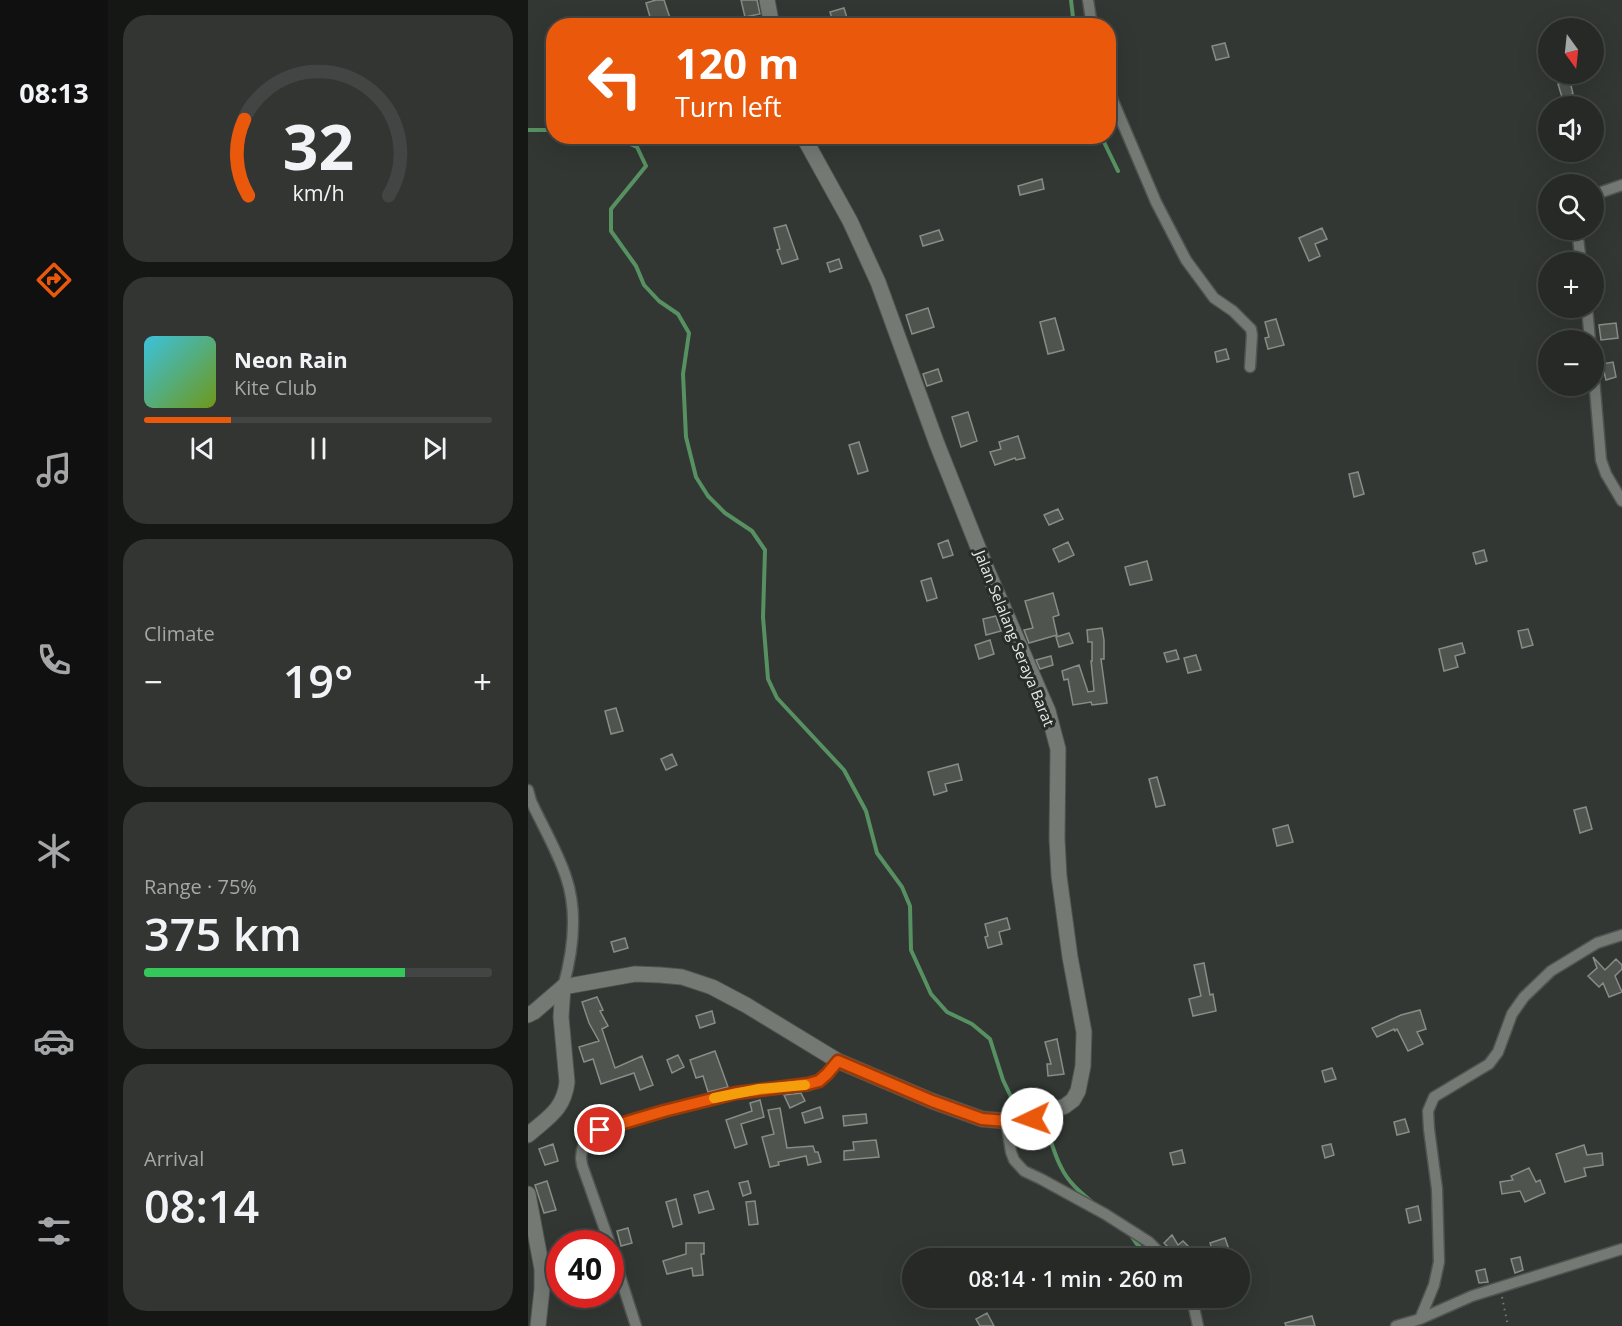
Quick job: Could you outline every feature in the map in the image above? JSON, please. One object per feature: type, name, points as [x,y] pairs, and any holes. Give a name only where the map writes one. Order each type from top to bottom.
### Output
[{"type":"street","points":[[767,0],[770,18]]},
{"type":"street","points":[[1088,0],[1091,18]]},
{"type":"street","points":[[1116,108],[1156,202],[1186,260],[1214,298],[1233,311],[1251,329],[1250,367]]},
{"type":"street","name":"Jalan Selalang Seraya Barat","points":[[563,987],[635,974],[682,977],[726,993],[838,1061],[932,1101],[982,1119],[1006,1121],[1032,1119],[1065,1106],[1073,1100],[1078,1091],[1083,1066],[1084,1032],[1070,957],[1059,876],[1058,748],[1048,711],[987,570],[937,444],[878,282],[850,221],[807,144]]},
{"type":"street","points":[[1604,191],[1622,184]]},
{"type":"street","points":[[1595,396],[1601,460],[1606,474],[1622,501]]},
{"type":"street","points":[[528,790],[566,877],[573,907],[573,930],[563,987],[561,1017],[566,1093],[557,1109],[528,1135]]},
{"type":"street","points":[[1420,1319],[1434,1285],[1439,1262],[1437,1189],[1429,1129],[1430,1104],[1434,1097],[1489,1064],[1498,1052],[1512,1014],[1524,997],[1551,970],[1597,943],[1622,935]]},
{"type":"street","points":[[528,1015],[563,987]]},
{"type":"street","points":[[605,1230],[582,1165],[582,1150],[585,1141],[590,1136],[611,1127],[714,1098],[819,1081],[838,1061]]},
{"type":"street","points":[[1006,1121],[1011,1152],[1023,1171],[1105,1214],[1155,1248]]},
{"type":"street","points":[[528,1194],[542,1269],[538,1326]]},
{"type":"street","points":[[1396,1326],[1420,1319],[1472,1296],[1622,1249]]},
{"type":"street","points":[[624,1288],[636,1326]]},
{"type":"street","points":[[1194,1308],[1198,1326]]},
{"type":"path","points":[[1494,1289],[1503,1299],[1508,1326]]},
{"type":"building","points":[[664,0],[670,18],[650,18],[646,3]]},
{"type":"building","points":[[741,0],[757,0],[760,14],[745,17]]},
{"type":"building","points":[[844,8],[847,18],[832,18],[830,12]]},
{"type":"building","points":[[1225,43],[1229,57],[1216,60],[1212,46]]},
{"type":"building","points":[[1558,84],[1571,84],[1573,94],[1562,96]]},
{"type":"building","points":[[1042,179],[1044,189],[1020,195],[1018,186]]},
{"type":"building","points":[[786,225],[798,259],[782,264],[777,250],[780,249],[774,228]]},
{"type":"building","points":[[1322,228],[1327,239],[1315,244],[1320,256],[1309,261],[1299,238]]},
{"type":"building","points":[[939,230],[943,240],[923,246],[920,236]]},
{"type":"building","points":[[839,259],[842,268],[830,272],[827,263]]},
{"type":"building","points":[[928,308],[934,327],[912,334],[906,315]]},
{"type":"building","points":[[1055,318],[1064,350],[1048,354],[1040,322]]},
{"type":"building","points":[[1276,319],[1284,345],[1268,349],[1265,338],[1269,337],[1265,322]]},
{"type":"building","points":[[1616,323],[1618,338],[1604,340],[1604,330],[1600,330],[1599,325]]},
{"type":"building","points":[[1226,349],[1229,359],[1217,362],[1215,352]]},
{"type":"building","points":[[1613,362],[1616,377],[1606,380],[1604,364]]},
{"type":"building","points":[[938,369],[942,381],[927,386],[923,374]]},
{"type":"building","points":[[968,412],[977,441],[961,447],[952,417]]},
{"type":"building","points":[[1018,436],[1025,458],[1016,460],[1015,458],[995,465],[990,452],[1001,449],[999,442]]},
{"type":"building","points":[[859,442],[868,471],[858,474],[849,445]]},
{"type":"building","points":[[1358,472],[1364,494],[1354,497],[1349,474]]},
{"type":"building","points":[[1058,509],[1063,519],[1049,525],[1044,515]]},
{"type":"building","points":[[948,540],[953,555],[943,558],[938,544]]},
{"type":"building","points":[[1068,542],[1074,555],[1059,562],[1053,549]]},
{"type":"building","points":[[1484,550],[1487,561],[1476,564],[1473,553]]},
{"type":"building","points":[[1147,561],[1152,580],[1130,585],[1125,567]]},
{"type":"building","points":[[931,578],[937,598],[927,601],[921,581]]},
{"type":"building","points":[[1053,593],[1059,615],[1053,617],[1057,635],[1029,643],[1024,630],[1033,628],[1025,601]]},
{"type":"building","points":[[996,616],[1001,631],[986,635],[983,619]]},
{"type":"building","points":[[1102,628],[1104,659],[1101,659],[1107,703],[1092,705],[1091,702],[1073,705],[1068,679],[1064,680],[1062,671],[1079,665],[1088,692],[1094,691],[1092,642],[1088,642],[1087,630]]},
{"type":"building","points":[[1528,629],[1533,645],[1522,648],[1518,631]]},
{"type":"building","points":[[1069,633],[1073,643],[1059,647],[1056,637]]},
{"type":"building","points":[[990,640],[994,654],[979,659],[975,645]]},
{"type":"building","points":[[1462,643],[1465,653],[1455,656],[1458,667],[1444,671],[1439,649]]},
{"type":"building","points":[[1176,650],[1179,659],[1167,662],[1164,653]]},
{"type":"building","points":[[1196,655],[1201,670],[1188,673],[1184,658]]},
{"type":"building","points":[[1051,656],[1053,665],[1040,669],[1036,660]]},
{"type":"building","points":[[616,708],[623,731],[611,734],[605,711]]},
{"type":"building","points":[[672,754],[677,765],[666,770],[661,759]]},
{"type":"building","points":[[958,764],[962,780],[945,784],[947,791],[934,795],[928,772]]},
{"type":"building","points":[[1157,777],[1165,805],[1156,807],[1149,779]]},
{"type":"building","points":[[1586,807],[1592,829],[1580,833],[1574,810]]},
{"type":"building","points":[[1288,825],[1293,842],[1277,846],[1273,829]]},
{"type":"building","points":[[1007,918],[1010,929],[999,932],[1002,944],[988,948],[985,924]]},
{"type":"building","points":[[625,938],[628,948],[614,952],[611,942]]},
{"type":"building","points":[[1593,957],[1605,970],[1616,959],[1622,965],[1622,969],[1615,976],[1622,992],[1609,997],[1603,983],[1599,987],[1588,976],[1597,968]]},
{"type":"building","points":[[1204,963],[1210,995],[1213,994],[1216,1011],[1193,1016],[1189,999],[1201,996],[1194,965]]},
{"type":"building","points":[[597,997],[603,1010],[600,1011],[608,1026],[602,1029],[615,1068],[642,1056],[653,1085],[640,1090],[634,1073],[601,1084],[593,1059],[584,1062],[579,1047],[599,1041],[589,1023],[582,1002]]},
{"type":"building","points":[[1420,1010],[1426,1029],[1417,1032],[1423,1044],[1408,1051],[1397,1029],[1377,1037],[1372,1028],[1401,1015]]},
{"type":"building","points":[[712,1011],[715,1023],[700,1028],[696,1016]]},
{"type":"building","points":[[1057,1039],[1064,1074],[1048,1076],[1047,1064],[1051,1064],[1045,1042]]},
{"type":"building","points":[[715,1051],[728,1087],[708,1092],[703,1076],[696,1078],[690,1060]]},
{"type":"building","points":[[678,1055],[684,1067],[672,1073],[667,1060]]},
{"type":"building","points":[[1332,1068],[1336,1079],[1325,1082],[1322,1071]]},
{"type":"building","points":[[801,1093],[805,1101],[790,1108],[784,1095]]},
{"type":"building","points":[[760,1100],[764,1117],[741,1124],[747,1144],[735,1148],[726,1120],[752,1111],[750,1103]]},
{"type":"building","points":[[820,1107],[823,1118],[805,1123],[802,1113]]},
{"type":"building","points":[[780,1108],[787,1148],[813,1146],[821,1162],[808,1165],[806,1156],[778,1162],[779,1165],[770,1167],[762,1137],[774,1134],[768,1110]]},
{"type":"building","points":[[866,1114],[867,1123],[844,1126],[843,1116]]},
{"type":"building","points":[[1405,1119],[1409,1132],[1397,1135],[1394,1122]]},
{"type":"building","points":[[876,1140],[879,1157],[844,1160],[844,1151],[854,1150],[853,1142]]},
{"type":"building","points":[[553,1144],[558,1161],[545,1165],[539,1149]]},
{"type":"building","points":[[1331,1144],[1334,1155],[1325,1158],[1322,1146]]},
{"type":"building","points":[[1584,1145],[1587,1155],[1602,1153],[1603,1165],[1584,1168],[1586,1176],[1565,1182],[1556,1154]]},
{"type":"building","points":[[1182,1150],[1185,1163],[1173,1165],[1170,1153]]},
{"type":"building","points":[[1529,1168],[1536,1182],[1540,1180],[1545,1193],[1525,1202],[1520,1191],[1502,1194],[1500,1182],[1513,1180],[1511,1176]]},
{"type":"building","points":[[547,1181],[556,1210],[544,1213],[535,1185]]},
{"type":"building","points":[[748,1181],[751,1193],[743,1196],[739,1183]]},
{"type":"building","points":[[708,1191],[714,1209],[699,1213],[694,1195]]},
{"type":"building","points":[[676,1199],[682,1224],[673,1227],[666,1202]]},
{"type":"building","points":[[755,1201],[758,1224],[749,1225],[746,1202]]},
{"type":"building","points":[[1418,1206],[1421,1220],[1409,1223],[1406,1209]]},
{"type":"building","points":[[628,1228],[632,1243],[624,1245],[624,1230],[621,1230]]},
{"type":"building","points":[[1172,1235],[1178,1245],[1183,1241],[1190,1248],[1169,1248],[1164,1243]]},
{"type":"building","points":[[1225,1238],[1228,1248],[1212,1248],[1210,1243]]},
{"type":"building","points":[[686,1243],[704,1243],[704,1254],[701,1254],[703,1275],[693,1276],[692,1268],[667,1274],[663,1261],[686,1254]]},
{"type":"building","points":[[1520,1257],[1523,1270],[1515,1273],[1511,1259]]},
{"type":"building","points":[[1485,1269],[1488,1282],[1479,1283],[1476,1271]]},
{"type":"building","points":[[987,1313],[994,1326],[980,1326],[976,1319]]},
{"type":"building","points":[[1312,1316],[1315,1326],[1286,1326],[1285,1323]]},
{"type":"waterway","points":[[1071,0],[1073,18]]},
{"type":"waterway","points":[[528,130],[546,130]]},
{"type":"waterway","points":[[630,144],[637,147],[646,166],[611,209],[611,231],[636,266],[644,285],[659,301],[678,314],[689,333],[683,374],[686,437],[696,477],[708,496],[725,513],[752,531],[765,550],[763,617],[768,679],[777,698],[844,770],[866,811],[877,853],[902,887],[910,906],[911,950],[931,994],[947,1012],[972,1024],[990,1039],[1003,1080],[1012,1099],[1030,1114]]},
{"type":"waterway","points":[[1105,144],[1118,171]]},
{"type":"waterway","points":[[1038,1121],[1046,1131],[1067,1177],[1092,1202]]},
{"type":"waterway","points":[[1130,1234],[1141,1248]]},
{"type":"slow traffic","points":[[714,1098],[759,1089],[805,1085]]},
{"type":"route","points":[[600,1130],[736,1093],[819,1081],[838,1061],[932,1101],[982,1119],[1006,1121],[1032,1119]]}]
